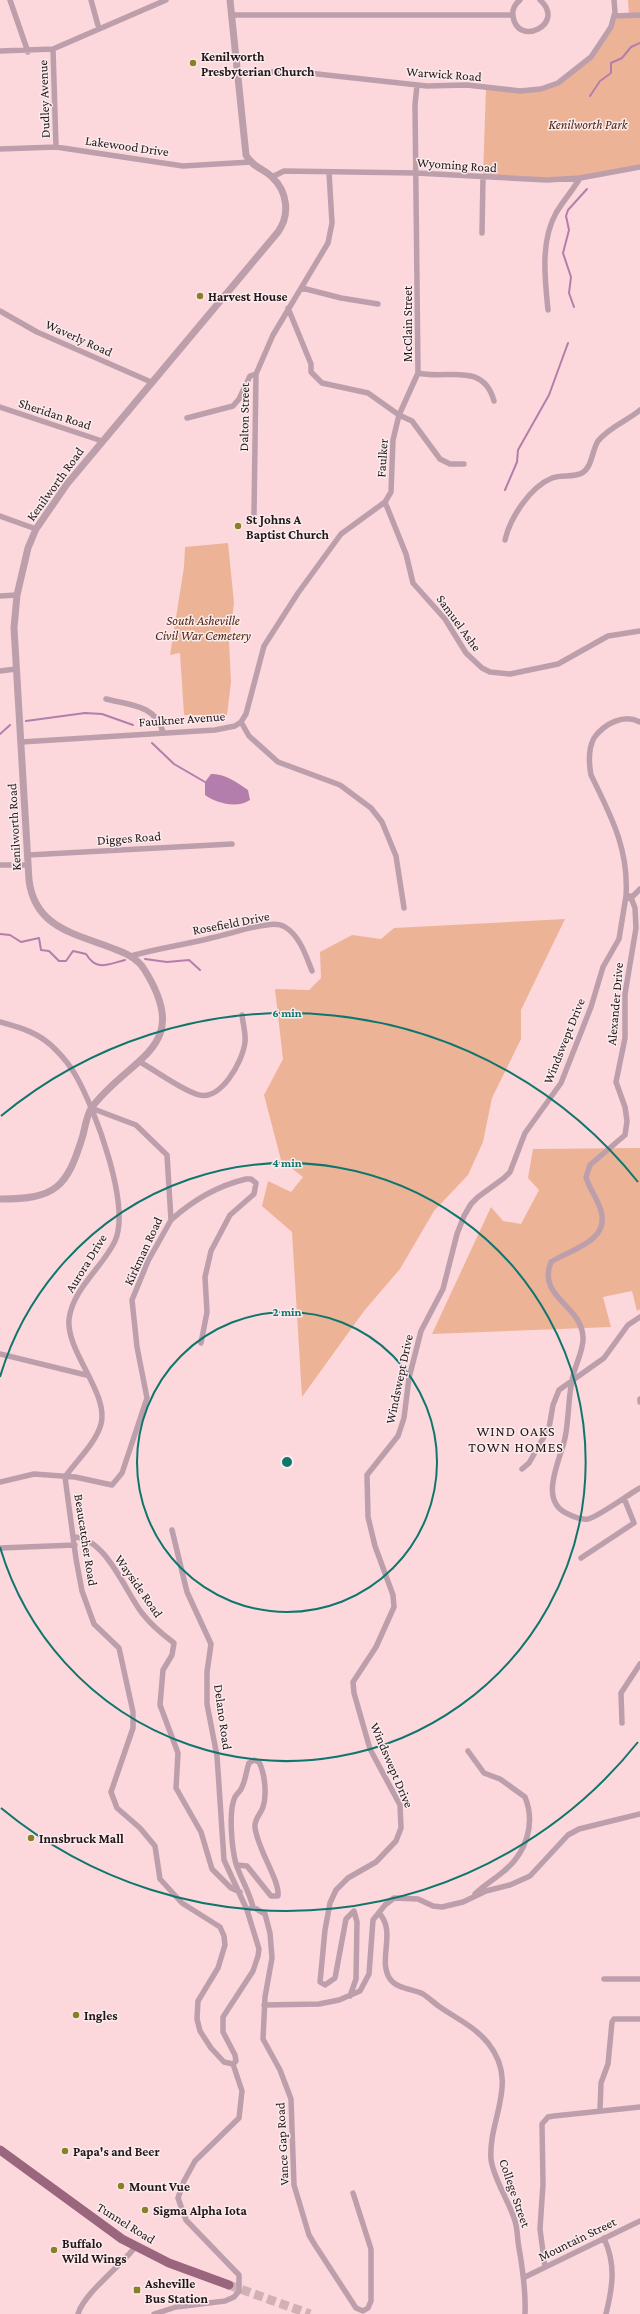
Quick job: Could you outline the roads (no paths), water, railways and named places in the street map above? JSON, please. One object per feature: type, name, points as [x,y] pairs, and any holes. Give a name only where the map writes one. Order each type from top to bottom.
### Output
[{"type":"main road","name":"Tunnel Road","points":[[0,2150],[109,2229],[136,2246],[189,2271],[229,2285]]},
{"type":"street","points":[[10,0],[28,52]]},
{"type":"street","points":[[91,0],[99,29]]},
{"type":"street","points":[[0,51],[28,52],[53,49],[166,0]]},
{"type":"street","points":[[230,0],[246,152],[251,162]]},
{"type":"street","points":[[520,0],[515,2],[512,15],[514,21],[521,29],[532,32],[543,26],[547,16],[545,5],[540,0]]},
{"type":"street","points":[[614,0],[614,16],[640,15]]},
{"type":"street","points":[[232,15],[512,15]]},
{"type":"street","name":"Warwick Road","points":[[238,72],[299,72],[417,84],[467,85],[520,92],[551,86],[577,70],[591,57],[606,36],[614,16]]},
{"type":"street","name":"Dudley Avenue","points":[[53,49],[56,148]]},
{"type":"street","name":"McClain Street","points":[[399,415],[418,373],[415,105],[417,84]]},
{"type":"street","name":"Lakewood Drive","points":[[0,149],[56,148],[183,166],[251,162]]},
{"type":"street","name":"Kenilworth Road","points":[[0,1200],[25,1199],[42,1196],[61,1184],[70,1172],[91,1108],[111,1086],[140,1062],[161,1035],[161,1011],[155,988],[144,968],[131,956],[77,936],[49,921],[31,894],[14,628],[16,595],[24,559],[36,529],[67,484],[151,382],[281,229],[286,214],[286,204],[280,188],[272,177],[251,162]]},
{"type":"street","name":"Wyoming Road","points":[[272,177],[284,171],[416,173],[530,180],[580,178],[640,167]]},
{"type":"street","name":"Dalton Street","points":[[254,514],[256,374],[273,335],[328,243],[332,223],[329,172]]},
{"type":"street","points":[[482,233],[483,177]]},
{"type":"street","points":[[548,310],[544,277],[549,231],[556,214],[580,178]]},
{"type":"street","points":[[302,288],[341,298],[378,304]]},
{"type":"street","points":[[288,308],[310,364],[311,372],[322,383],[368,393],[399,415],[412,421],[440,459],[450,464],[464,464]]},
{"type":"street","name":"Waverly Road","points":[[0,310],[37,332],[151,382]]},
{"type":"street","points":[[418,373],[476,377],[490,390],[494,401]]},
{"type":"street","points":[[187,418],[233,406],[239,399],[250,376],[256,374]]},
{"type":"street","name":"Sheridan Road","points":[[0,407],[102,441]]},
{"type":"street","points":[[505,540],[508,524],[518,508],[551,478],[582,473],[587,468],[598,441],[609,430],[640,410]]},
{"type":"street","name":"Faulker","points":[[385,502],[391,492],[393,440],[399,415]]},
{"type":"street","name":"Samuel Ashe","points":[[385,502],[406,554],[413,583],[445,618],[466,653],[482,668],[490,672],[510,674],[558,664],[608,636],[640,631]]},
{"type":"street","name":"Faulkner Avenue","points":[[21,742],[227,729],[240,722],[246,714],[264,646],[298,593],[348,526],[385,502]]},
{"type":"street","points":[[0,516],[36,529]]},
{"type":"street","points":[[0,596],[16,595]]},
{"type":"street","points":[[0,671],[16,669]]},
{"type":"street","points":[[106,699],[154,713],[160,721],[163,732]]},
{"type":"street","points":[[640,722],[629,718],[615,721],[594,738],[590,749],[591,775],[611,816],[621,842],[626,869],[626,896],[633,896],[640,889]]},
{"type":"street","points":[[240,722],[249,736],[278,762],[340,785],[371,808],[382,822],[396,856],[404,908]]},
{"type":"street","name":"Digges Road","points":[[28,855],[232,844]]},
{"type":"street","points":[[0,864],[28,865]]},
{"type":"street","name":"Alexander Drive","points":[[626,896],[632,900],[637,918],[625,994],[625,1038],[616,1082],[625,1107],[627,1121],[625,1134],[590,1165],[586,1177],[601,1212],[602,1224],[598,1234],[590,1242],[551,1262],[547,1270],[548,1282],[555,1295],[574,1312],[580,1324],[583,1338],[572,1380],[565,1438],[554,1472],[552,1486],[554,1499],[562,1512],[577,1518],[589,1519],[640,1488]]},
{"type":"street","name":"Windswept Drive","points":[[350,1996],[356,1979],[357,1922],[354,1911],[346,1919],[335,1978],[325,1985],[320,1982],[330,1903],[336,1890],[348,1878],[376,1862],[393,1845],[401,1828],[400,1805],[370,1749],[354,1693],[353,1682],[376,1647],[394,1607],[393,1595],[375,1546],[368,1517],[367,1475],[398,1436],[404,1418],[409,1378],[421,1331],[443,1289],[452,1248],[464,1216],[474,1201],[510,1172],[525,1133],[561,1083],[591,1007],[603,967],[620,938],[626,896]]},
{"type":"street","name":"Rosefield Drive","points":[[131,956],[162,947],[209,939],[252,928],[276,925],[284,927],[292,934],[303,949],[312,971]]},
{"type":"street","points":[[140,1062],[197,1095],[212,1094],[222,1086],[241,1061],[245,1041],[242,1015]]},
{"type":"street","name":"Aurora Drive","points":[[0,1022],[29,1030],[55,1049],[76,1075],[91,1108],[112,1165],[121,1219],[115,1241],[75,1300],[69,1319],[74,1342],[86,1375],[101,1404],[101,1424],[93,1440],[65,1477]]},
{"type":"street","name":"Kirkman Road","points":[[65,1477],[75,1477],[112,1485],[122,1473],[148,1398],[137,1347],[132,1300],[148,1261],[171,1220],[167,1155],[136,1125],[91,1108]]},
{"type":"street","points":[[171,1220],[190,1203],[214,1190],[246,1179],[251,1179],[256,1183],[254,1194],[234,1210],[225,1222],[211,1251],[205,1277],[207,1312],[201,1344]]},
{"type":"street","points":[[522,1469],[529,1463],[549,1428],[556,1394],[572,1380],[604,1358],[628,1325],[640,1318]]},
{"type":"street","points":[[0,1354],[86,1375]]},
{"type":"street","name":"Beaucatcher Road","points":[[0,1482],[34,1474],[65,1477],[76,1559],[82,1591],[94,1624],[120,1648],[133,1712],[133,1728],[121,1764],[113,1780],[111,1792],[117,1808],[140,1828],[155,1846],[160,1879],[182,1903],[220,1927],[226,1945],[218,1968],[198,2001],[197,2019],[200,2031],[211,2048],[224,2062],[233,2064]]},
{"type":"street","points":[[581,1558],[634,1523],[624,1498]]},
{"type":"street","name":"Delano Road","points":[[172,1530],[187,1592],[211,1644],[206,1672],[207,1704],[217,1756],[224,1860],[240,1893],[250,1908]]},
{"type":"street","name":"Wayside Road","points":[[74,1537],[88,1540],[97,1546],[126,1585],[142,1613],[158,1631],[174,1643],[172,1655],[163,1670],[160,1705],[178,1753],[176,1788],[201,1832],[212,1869],[231,1888],[240,1893]]},
{"type":"street","points":[[0,1548],[75,1545]]},
{"type":"street","points":[[622,1723],[621,1693],[640,1664]]},
{"type":"street","points":[[468,1751],[484,1773],[500,1779],[525,1797],[530,1822],[525,1844],[519,1856],[503,1872],[488,1881],[471,1898]]},
{"type":"street","points":[[154,2314],[176,2307],[225,2301],[234,2297],[240,2291],[239,2275],[234,2268],[186,2220],[178,2198],[184,2180],[195,2161],[238,2118],[242,2090],[233,2064],[236,2061],[235,2055],[223,2032],[223,2017],[253,1971],[258,1956],[256,1936],[246,1885],[237,1866],[232,1843],[234,1800],[243,1785],[248,1763],[254,1760],[259,1762],[262,1770],[265,1796],[264,1807],[256,1820],[255,1828],[260,1849],[278,1887],[278,1896],[271,1896],[247,1866],[242,1864],[237,1866]]},
{"type":"street","points":[[250,1908],[265,1914],[272,1945],[271,1972],[264,2005],[319,2004],[350,1996],[360,1991],[367,1980],[373,1920],[394,1898],[418,1899],[433,1906],[442,1907],[471,1898],[486,1891],[510,1885],[530,1876],[568,1835],[579,1829],[640,1814]]},
{"type":"street","name":"College Street","points":[[379,1913],[386,1923],[386,1970],[392,1981],[403,1988],[424,1995],[468,2023],[489,2044],[496,2058],[502,2078],[502,2098],[490,2150],[491,2162],[516,2224],[525,2277],[525,2314]]},
{"type":"street","points":[[604,1979],[640,1979]]},
{"type":"street","name":"Vance Gap Road","points":[[264,2005],[263,2039],[280,2070],[291,2099],[294,2185],[309,2234],[356,2308],[364,2311],[368,2308],[371,2301],[373,2259],[368,2235],[353,2193]]},
{"type":"street","points":[[600,2110],[601,2083],[608,2064],[612,2022],[614,2019],[640,2019]]},
{"type":"street","points":[[545,2267],[540,2230],[543,2184],[542,2124],[544,2120],[554,2116],[640,2107]]},
{"type":"street","name":"Mountain Street","points":[[525,2277],[640,2221]]},
{"type":"street","points":[[604,2238],[612,2256],[613,2268],[606,2314]]},
{"type":"street","points":[[78,2314],[85,2299],[125,2261],[136,2246]]},
{"type":"waterway","points":[[590,96],[600,81],[611,73],[611,63],[622,58],[631,47],[640,43]]},
{"type":"waterway","points":[[574,307],[569,293],[571,277],[563,253],[569,230],[566,216],[568,210],[587,189]]},
{"type":"waterway","points":[[505,490],[517,462],[518,450],[549,395],[568,343]]},
{"type":"waterway","points":[[26,721],[85,713],[102,714],[133,725]]},
{"type":"waterway","points":[[0,734],[10,725]]},
{"type":"waterway","points":[[152,743],[174,764],[205,782]]},
{"type":"waterway","points":[[0,934],[10,935],[21,942],[39,938],[41,950],[49,951],[59,961],[66,961],[73,951],[86,954],[90,960],[99,965],[108,965],[125,960]]},
{"type":"waterway","points":[[145,959],[167,962],[189,960],[200,970]]},
{"type":"tunnel","points":[[229,2285],[310,2314]]},
{"type":"place","name":"Kenilworth Presbyterian Church","points":[[193,63]]},
{"type":"place","name":"Harvest House","points":[[200,296]]},
{"type":"place","name":"St Johns A Baptist Church","points":[[238,526]]},
{"type":"place","name":"Innsbruck Mall","points":[[31,1838]]},
{"type":"place","name":"Ingles","points":[[76,2015]]},
{"type":"place","name":"Papa's and Beer","points":[[65,2151]]},
{"type":"place","name":"Mount Vue","points":[[121,2186]]},
{"type":"place","name":"Sigma Alpha Iota","points":[[145,2210]]},
{"type":"place","name":"Buffalo Wild Wings","points":[[54,2250]]},
{"type":"place","name":"Asheville Bus Station","points":[[137,2290]]},
{"type":"district","name":"WIND OAKS TOWN HOMES","points":[[516,1440]]},
{"type":"park label","name":"Kenilworth Park","points":[[588,124]]},
{"type":"park label","name":"South Asheville Civil War Cemetery","points":[[203,628]]}]
